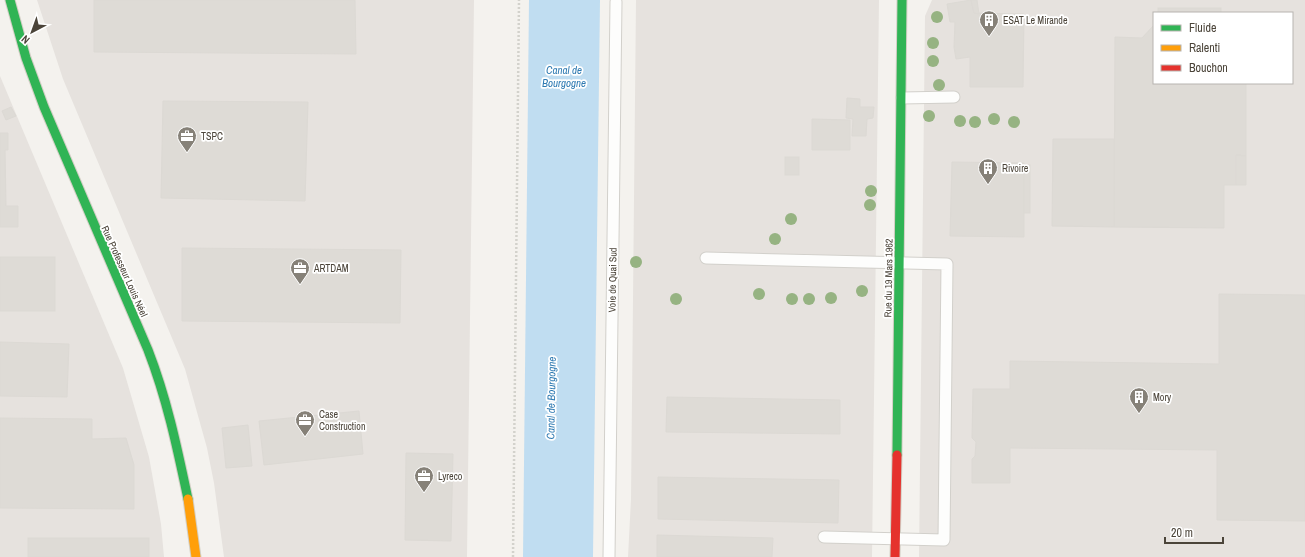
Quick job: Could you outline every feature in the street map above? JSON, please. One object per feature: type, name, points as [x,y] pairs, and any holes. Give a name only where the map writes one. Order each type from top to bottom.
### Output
[{"type":"street","name":"Rue Professeur Louis Néel","points":[[10,0],[26,58],[44,107],[108,260],[148,350],[163,390],[174,431],[190,508],[196,557]]},
{"type":"street","name":"Rue du 19 Mars 1962","points":[[895,557],[900,262],[902,0]]},
{"type":"lane","name":"Voie de Quai Sud","points":[[608,557],[616,2]]},
{"type":"lane","points":[[902,98],[954,97]]},
{"type":"lane","points":[[706,258],[947,264],[944,540],[824,537]]},
{"type":"path","points":[[513,557],[519,0]]},
{"type":"shaded area","points":[[37,0],[474,0],[467,557],[224,557],[214,483],[207,448],[185,369],[63,79]]},
{"type":"shaded area","points":[[636,0],[879,0],[872,557],[628,557],[631,499]]},
{"type":"shaded area","points":[[932,0],[1305,0],[1305,557],[919,557],[925,16]]},
{"type":"shaded area","points":[[0,76],[123,368],[149,457],[161,524],[164,557],[0,557]]},
{"type":"water","name":"Canal de Bourgogne","points":[[529,0],[600,0],[593,557],[523,557]]},
{"type":"building","points":[[94,0],[355,0],[356,54],[94,52]]},
{"type":"building","name":"ESAT Le Mirande","points":[[971,0],[974,13],[1024,14],[1023,87],[970,87],[970,57],[956,59],[954,47],[955,22],[950,22],[947,4]]},
{"type":"building","points":[[971,0],[977,0],[979,14],[974,13]]},
{"type":"building","points":[[1158,8],[1221,8],[1221,12],[1158,12]]},
{"type":"building","points":[[1153,26],[1153,84],[1246,84],[1246,156],[1236,155],[1236,185],[1224,185],[1224,228],[1114,227],[1115,37],[1142,38]]},
{"type":"building","points":[[847,98],[860,99],[860,107],[874,107],[873,118],[867,119],[866,136],[852,136],[853,119],[846,118]]},
{"type":"building","points":[[163,101],[308,102],[305,201],[161,198]]},
{"type":"building","points":[[11,107],[16,116],[6,120],[2,111]]},
{"type":"building","points":[[812,119],[850,120],[850,150],[812,150]]},
{"type":"building","points":[[0,133],[8,133],[8,150],[5,150],[6,206],[18,206],[18,227],[0,227]]},
{"type":"building","points":[[1053,139],[1114,139],[1114,227],[1052,226]]},
{"type":"building","points":[[1236,155],[1246,156],[1246,185],[1236,185]]},
{"type":"building","points":[[785,157],[799,157],[799,175],[785,175]]},
{"type":"building","name":"Rivoire","points":[[952,162],[1024,163],[1024,237],[950,236]]},
{"type":"building","points":[[1024,165],[1030,165],[1030,213],[1024,213]]},
{"type":"building","points":[[182,248],[401,250],[400,323],[182,321]]},
{"type":"building","points":[[0,257],[55,257],[55,311],[0,311]]},
{"type":"building","name":"Mory","points":[[1219,294],[1305,295],[1305,521],[1217,520],[1217,450],[1010,448],[1010,483],[972,483],[972,459],[975,456],[976,442],[972,438],[973,389],[1010,389],[1010,361],[1219,364]]},
{"type":"building","points":[[0,342],[69,344],[67,397],[0,396]]},
{"type":"building","points":[[667,397],[840,400],[840,434],[666,432]]},
{"type":"building","points":[[359,411],[363,454],[264,465],[259,421]]},
{"type":"building","points":[[0,418],[92,419],[92,439],[126,438],[134,465],[134,509],[0,508]]},
{"type":"building","points":[[248,425],[252,466],[226,468],[222,428]]},
{"type":"building","points":[[406,453],[453,454],[451,541],[405,540]]},
{"type":"building","points":[[658,477],[839,480],[838,523],[658,519]]},
{"type":"building","points":[[657,535],[773,538],[772,557],[657,557]]},
{"type":"building","points":[[28,538],[149,538],[149,557],[28,557]]},
{"type":"traffic: fast","points":[[10,0],[26,58],[44,107],[155,368],[171,423],[188,499]]},
{"type":"traffic: fast","points":[[897,455],[902,0]]},
{"type":"traffic: slow","points":[[188,499],[196,557]]},
{"type":"traffic: jam","points":[[895,557],[897,455]]},
{"type":"place","name":"ESAT Le Mirande","points":[[989,37]]},
{"type":"place","name":"TSPC","points":[[187,153]]},
{"type":"place","name":"Rivoire","points":[[988,185]]},
{"type":"place","name":"ARTDAM","points":[[300,285]]},
{"type":"place","name":"Mory","points":[[1139,414]]},
{"type":"place","name":"Case Construction","points":[[305,437]]},
{"type":"place","name":"Lyreco","points":[[424,493]]}]
